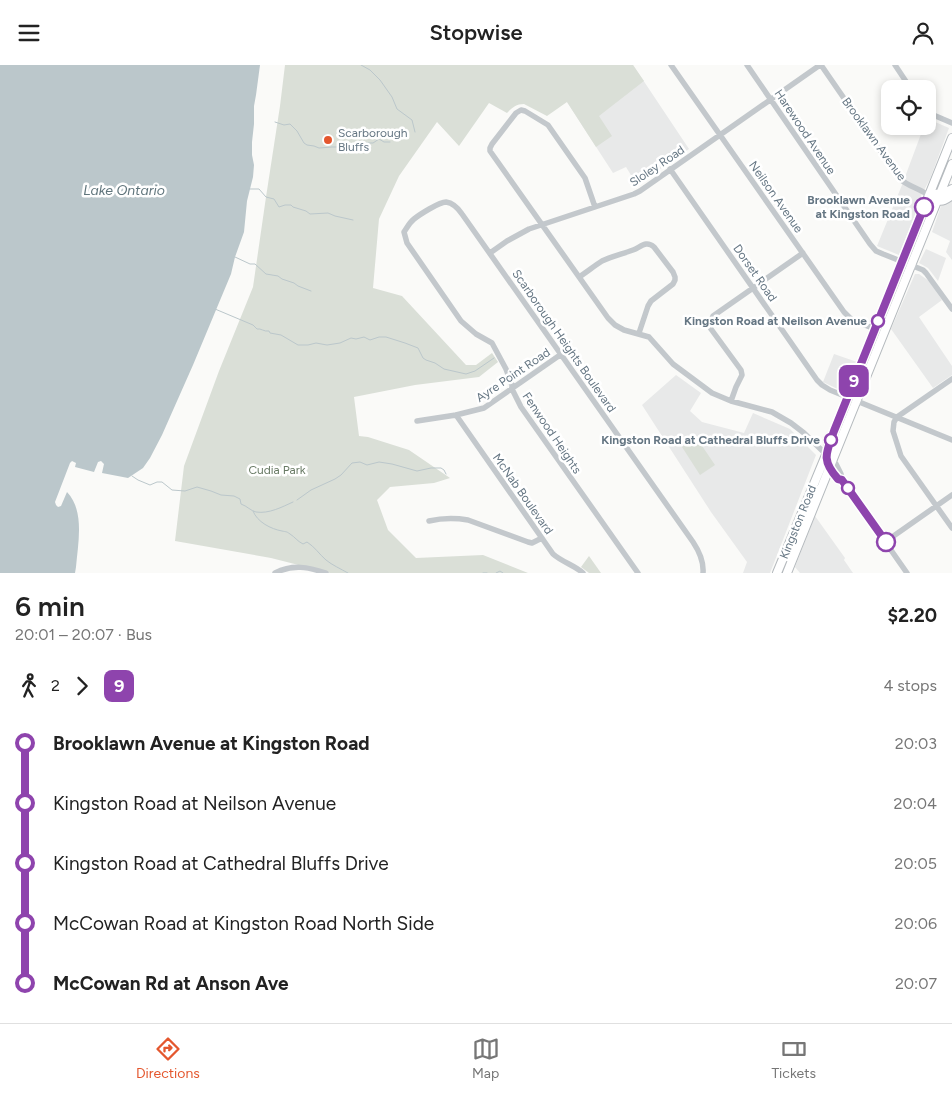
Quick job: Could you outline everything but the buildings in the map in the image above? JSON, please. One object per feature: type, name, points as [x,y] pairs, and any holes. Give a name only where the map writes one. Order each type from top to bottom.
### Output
[{"type":"main road","name":"Kingston Road","points":[[777,573],[818,472],[829,462],[848,397],[952,138]]},
{"type":"main road","name":"Kingston Road","points":[[787,573],[829,462],[857,400],[952,164]]},
{"type":"main road","points":[[939,197],[952,189]]},
{"type":"main road","points":[[929,196],[939,197],[944,201],[952,195]]},
{"type":"street","name":"Neilson Avenue","points":[[671,65],[849,318],[875,329]]},
{"type":"street","name":"Harewood Avenue","points":[[747,65],[870,244],[876,251],[923,270],[952,309]]},
{"type":"street","name":"Sloley Road","points":[[490,253],[519,234],[542,224],[637,193],[821,65]]},
{"type":"street","name":"Brooklawn Avenue","points":[[821,65],[899,178],[929,196]]},
{"type":"street","points":[[895,65],[905,80]]},
{"type":"street","points":[[596,207],[585,178],[548,125],[525,111],[521,110],[516,113],[490,148],[492,154],[608,318],[615,325],[649,337],[673,364],[717,396],[765,410],[786,419],[804,433],[829,462],[836,464],[842,480],[907,573]]},
{"type":"street","points":[[936,116],[952,123]]},
{"type":"street","name":"Dorset Road","points":[[670,169],[817,380],[827,388],[952,440]]},
{"type":"street","name":"Scarborough Heights Boulevard","points":[[404,232],[414,219],[441,203],[447,203],[457,208],[697,548],[701,557],[703,573]]},
{"type":"street","name":"Fenwood Heights","points":[[404,232],[410,249],[461,321],[476,334],[492,343],[506,369],[512,389],[521,407],[638,573]]},
{"type":"street","points":[[579,277],[601,262],[645,243],[654,247],[673,272],[675,280],[673,284],[651,301],[639,333]]},
{"type":"street","points":[[731,401],[742,375],[741,370],[708,325],[713,317],[803,253]]},
{"type":"street","name":"Ayre Point Road","points":[[417,421],[484,409],[560,355]]},
{"type":"street","points":[[952,379],[898,417],[894,422],[893,431],[901,456],[952,528]]},
{"type":"street","name":"McNab Boulevard","points":[[456,415],[553,554],[583,573]]},
{"type":"street","points":[[886,542],[952,495]]},
{"type":"street","points":[[429,521],[460,518],[528,543],[542,538]]},
{"type":"street","points":[[275,573],[285,569],[302,567],[326,573]]},
{"type":"shaded area","points":[[633,65],[689,149],[637,185],[626,167],[613,173],[567,102]]},
{"type":"shaded area","points":[[936,122],[949,128],[899,255],[877,246],[921,135],[936,135]]},
{"type":"shaded area","points":[[952,198],[952,260],[946,252],[950,241],[932,232],[941,206]]},
{"type":"shaded area","points":[[926,249],[946,258],[938,281],[928,268],[919,263]]},
{"type":"shaded area","points":[[915,274],[919,274],[929,281],[942,300],[919,317],[952,366],[952,375],[933,388],[891,329]]},
{"type":"shaded area","points":[[834,354],[857,362],[844,392],[823,382]]},
{"type":"shaded area","points":[[676,375],[701,393],[690,411],[702,422],[744,433],[753,413],[790,429],[816,455],[770,573],[743,573],[747,562],[711,512],[642,405]]},
{"type":"shaded area","points":[[815,516],[845,558],[844,560],[853,573],[800,573],[795,567]]},
{"type":"green space","name":"Cudia Park","points":[[285,65],[633,65],[644,81],[599,116],[612,136],[596,147],[567,102],[547,116],[524,104],[512,108],[507,113],[489,103],[459,146],[437,122],[399,176],[379,219],[373,288],[402,296],[466,365],[476,365],[492,353],[498,362],[479,377],[415,385],[354,397],[359,436],[409,450],[450,478],[434,483],[390,487],[377,500],[388,530],[416,558],[483,555],[528,573],[330,573],[271,558],[175,541],[184,466],[219,371],[253,287]]},
{"type":"green space","points":[[696,437],[715,465],[700,475],[682,447]]},
{"type":"green space","points":[[589,556],[601,573],[589,573],[581,567]]},
{"type":"water","name":"Lake Ontario","points":[[0,65],[260,65],[254,106],[253,177],[247,201],[244,232],[231,274],[162,435],[143,468],[128,478],[102,473],[104,464],[101,461],[98,462],[94,472],[75,467],[76,463],[72,461],[70,463],[55,502],[58,507],[61,506],[67,492],[76,508],[79,528],[75,573],[0,573]]},
{"type":"waterway","points":[[361,65],[370,70],[380,80],[392,97],[397,109],[412,120],[415,132]]},
{"type":"waterway","points":[[275,122],[284,125],[290,124],[304,143],[319,148],[348,147],[361,143],[373,143],[379,139],[384,142],[390,142]]},
{"type":"waterway","points":[[250,189],[259,189],[266,197],[274,199],[279,207],[291,205],[310,214],[328,213],[353,220]]},
{"type":"waterway","points":[[235,257],[250,264],[255,264],[266,274],[278,276],[311,291]]},
{"type":"waterway","points":[[215,309],[253,325],[257,329],[281,335],[298,345],[316,343],[327,345],[340,343],[351,338],[364,337],[370,340],[386,337],[418,348],[423,358],[444,369],[466,374],[475,371],[494,358]]},
{"type":"waterway","points":[[297,500],[311,490],[341,475],[352,463],[360,462],[367,465],[379,462],[417,471],[441,468],[446,474]]},
{"type":"waterway","points":[[132,476],[150,485],[162,482],[172,490],[185,491],[197,487],[221,495],[234,496],[240,499],[241,504],[256,512],[271,511],[293,502]]},
{"type":"waterway","points":[[253,511],[265,524],[273,529],[288,532],[303,544],[307,542],[328,562],[348,573]]},
{"type":"waterway","points":[[496,573],[500,571],[503,573]]},
{"type":"bus line","name":"9","points":[[886,542],[842,480],[838,479],[829,469],[826,455],[924,207]]},
{"type":"place","name":"Scarborough Bluffs","points":[[328,140]]},
{"type":"place","name":"Brooklawn Avenue at Kingston Road","points":[[924,207]]},
{"type":"place","name":"Kingston Road at Neilson Avenue","points":[[878,321]]},
{"type":"place","name":"Kingston Road at Cathedral Bluffs Drive","points":[[831,440]]}]
